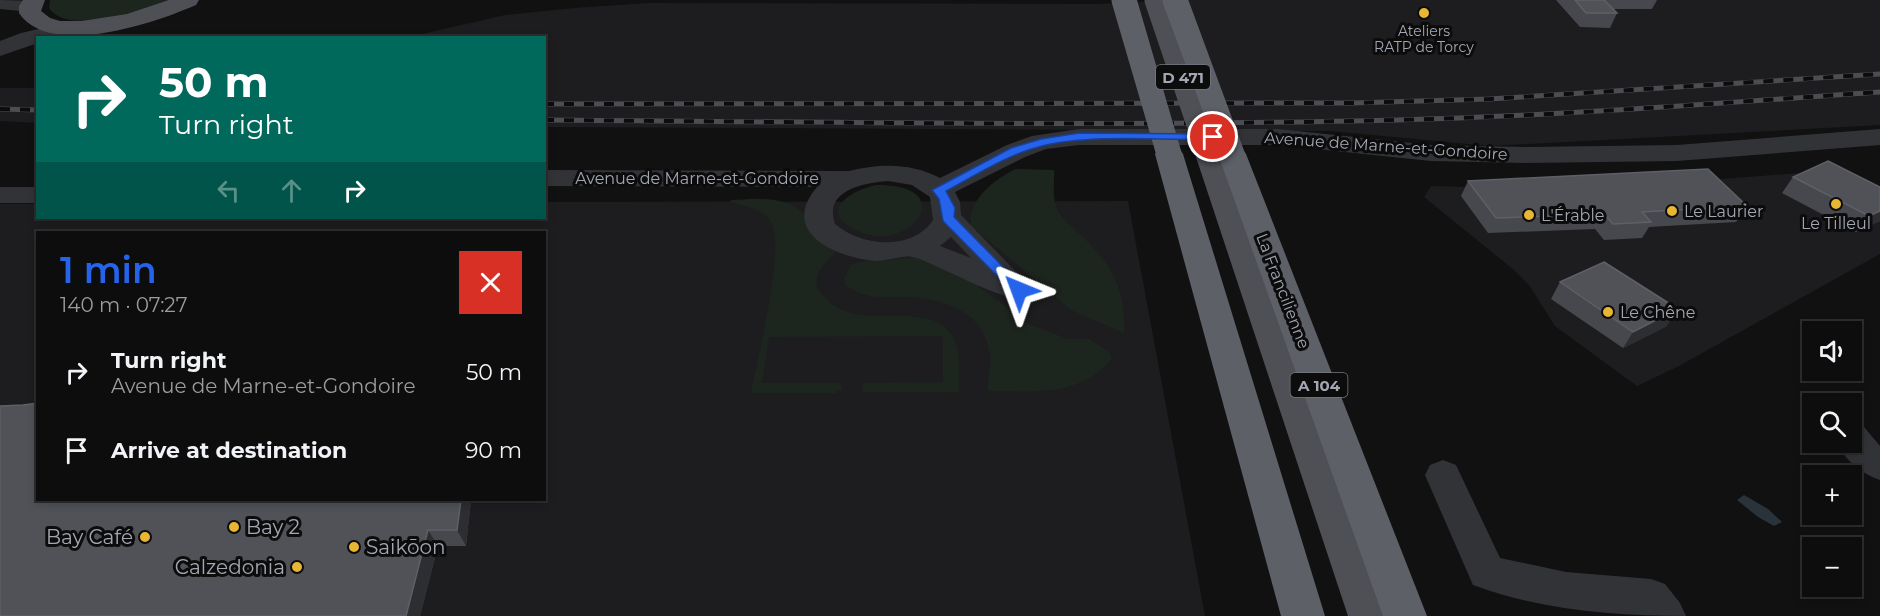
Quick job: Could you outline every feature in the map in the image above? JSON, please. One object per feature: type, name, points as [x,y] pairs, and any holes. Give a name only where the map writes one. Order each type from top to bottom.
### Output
[{"type":"highway","points":[[1124,0],[1304,616]]},
{"type":"highway","name":"La Francilienne","points":[[1174,0],[1220,154],[1406,616]]},
{"type":"main road","points":[[32,8],[47,25],[74,28],[128,22],[184,2],[202,0]]},
{"type":"main road","name":"D 471","points":[[1157,0],[1220,154],[1370,616]]},
{"type":"street","points":[[0,3],[32,8]]},
{"type":"street","points":[[0,35],[32,8]]},
{"type":"street","points":[[38,36],[74,28]]},
{"type":"street","points":[[0,49],[36,36]]},
{"type":"street","name":"Avenue de Marne-et-Gondoire","points":[[938,190],[1016,151],[1041,142],[1079,137],[1278,137],[1431,153],[1489,155],[1677,153],[1880,137]]},
{"type":"street","points":[[868,174],[898,174],[925,181],[938,190],[945,198],[948,218],[942,229],[931,239],[916,247],[885,252],[854,249],[838,243],[819,224],[818,213],[822,200],[833,188],[849,179],[868,174]]},
{"type":"street","name":"Avenue de Marne-et-Gondoire","points":[[546,178],[849,179]]},
{"type":"street","points":[[0,179],[36,179]]},
{"type":"street","name":"Avenue de Marne-et-Gondoire","points":[[546,194],[763,193],[782,195],[818,213]]},
{"type":"street","points":[[0,195],[36,195]]},
{"type":"street","points":[[916,247],[1019,290],[948,218]]},
{"type":"street","points":[[1862,451],[1880,465]]},
{"type":"street","points":[[1443,475],[1487,573],[1566,590],[1651,597],[1665,616]]},
{"type":"shaded area","points":[[50,0],[174,0],[128,15],[90,21],[59,16],[49,8]]},
{"type":"shaded area","points":[[1191,0],[1880,0],[1880,125],[1490,146],[1330,131],[546,127],[546,36],[414,36],[505,15],[649,3],[1096,4]]},
{"type":"shaded area","points":[[0,88],[36,88],[36,123],[0,121]]},
{"type":"shaded area","points":[[1015,169],[1054,170],[1054,195],[1058,211],[1103,259],[1116,281],[1123,305],[1124,333],[1071,310],[971,226],[971,216],[978,199],[998,179]]},
{"type":"shaded area","points":[[1839,170],[1880,190],[1880,254],[1679,366],[1637,386],[1555,326],[1529,285],[1514,270],[1424,197],[1431,186],[1506,188],[1708,180]]},
{"type":"shaded area","points":[[876,185],[903,188],[918,196],[922,207],[918,219],[907,229],[890,235],[871,235],[850,227],[841,220],[838,213],[839,206],[844,200]]},
{"type":"shaded area","points":[[731,200],[779,201],[796,208],[803,214],[821,240],[837,252],[820,270],[816,281],[821,293],[832,304],[844,311],[856,314],[927,319],[946,328],[953,336],[958,351],[959,392],[862,392],[863,383],[943,382],[943,336],[769,337],[762,383],[841,383],[842,390],[837,390],[836,393],[751,393],[773,279],[775,235],[771,222],[763,214],[730,202]]},
{"type":"shaded area","points":[[1128,201],[1205,616],[0,616],[0,204],[36,204],[36,219],[546,219],[546,202]]},
{"type":"shaded area","points":[[915,257],[966,277],[1029,324],[1068,339],[1089,339],[1109,352],[1112,358],[1100,371],[1071,386],[1055,390],[988,391],[990,354],[979,326],[969,316],[944,303],[915,298],[864,295],[845,284],[844,278],[851,265],[870,259],[882,261]]},
{"type":"shaded area","points":[[1744,495],[1768,509],[1782,522],[1774,526],[1758,517],[1737,500]]},
{"type":"building","points":[[1575,0],[1604,0],[1617,13],[1586,13]]},
{"type":"building","points":[[1828,161],[1880,187],[1880,211],[1869,216],[1793,177]]},
{"type":"building","points":[[1708,169],[1747,206],[1642,212],[1651,222],[1613,224],[1604,214],[1496,218],[1468,181]]},
{"type":"building","points":[[1604,262],[1678,309],[1633,332],[1560,282]]},
{"type":"building","name":"Bay 2","points":[[36,403],[36,501],[461,501],[457,530],[428,530],[406,616],[0,616],[0,406]]},
{"type":"railway","points":[[546,104],[1352,103],[1489,99],[1880,74]]},
{"type":"railway","points":[[546,120],[1077,124],[1397,120],[1699,105],[1880,92]]},
{"type":"railway","points":[[0,109],[36,110]]},
{"type":"place","name":"Ateliers RATP de Torcy","points":[[1424,13]]},
{"type":"place","name":"Le Tilleul","points":[[1836,204]]},
{"type":"place","name":"Le Laurier","points":[[1672,211]]},
{"type":"place","name":"L'Érable","points":[[1529,215]]},
{"type":"place","name":"Le Chêne","points":[[1608,312]]},
{"type":"place","name":"Bay 2","points":[[234,527]]},
{"type":"place","name":"Bay Café","points":[[145,537]]},
{"type":"place","name":"Saikōon","points":[[354,547]]},
{"type":"place","name":"Calzedonia","points":[[297,567]]},
{"type":"route","points":[[1019,290],[948,218],[945,198],[938,190],[985,165],[1041,142],[1079,137],[1213,137]]}]
